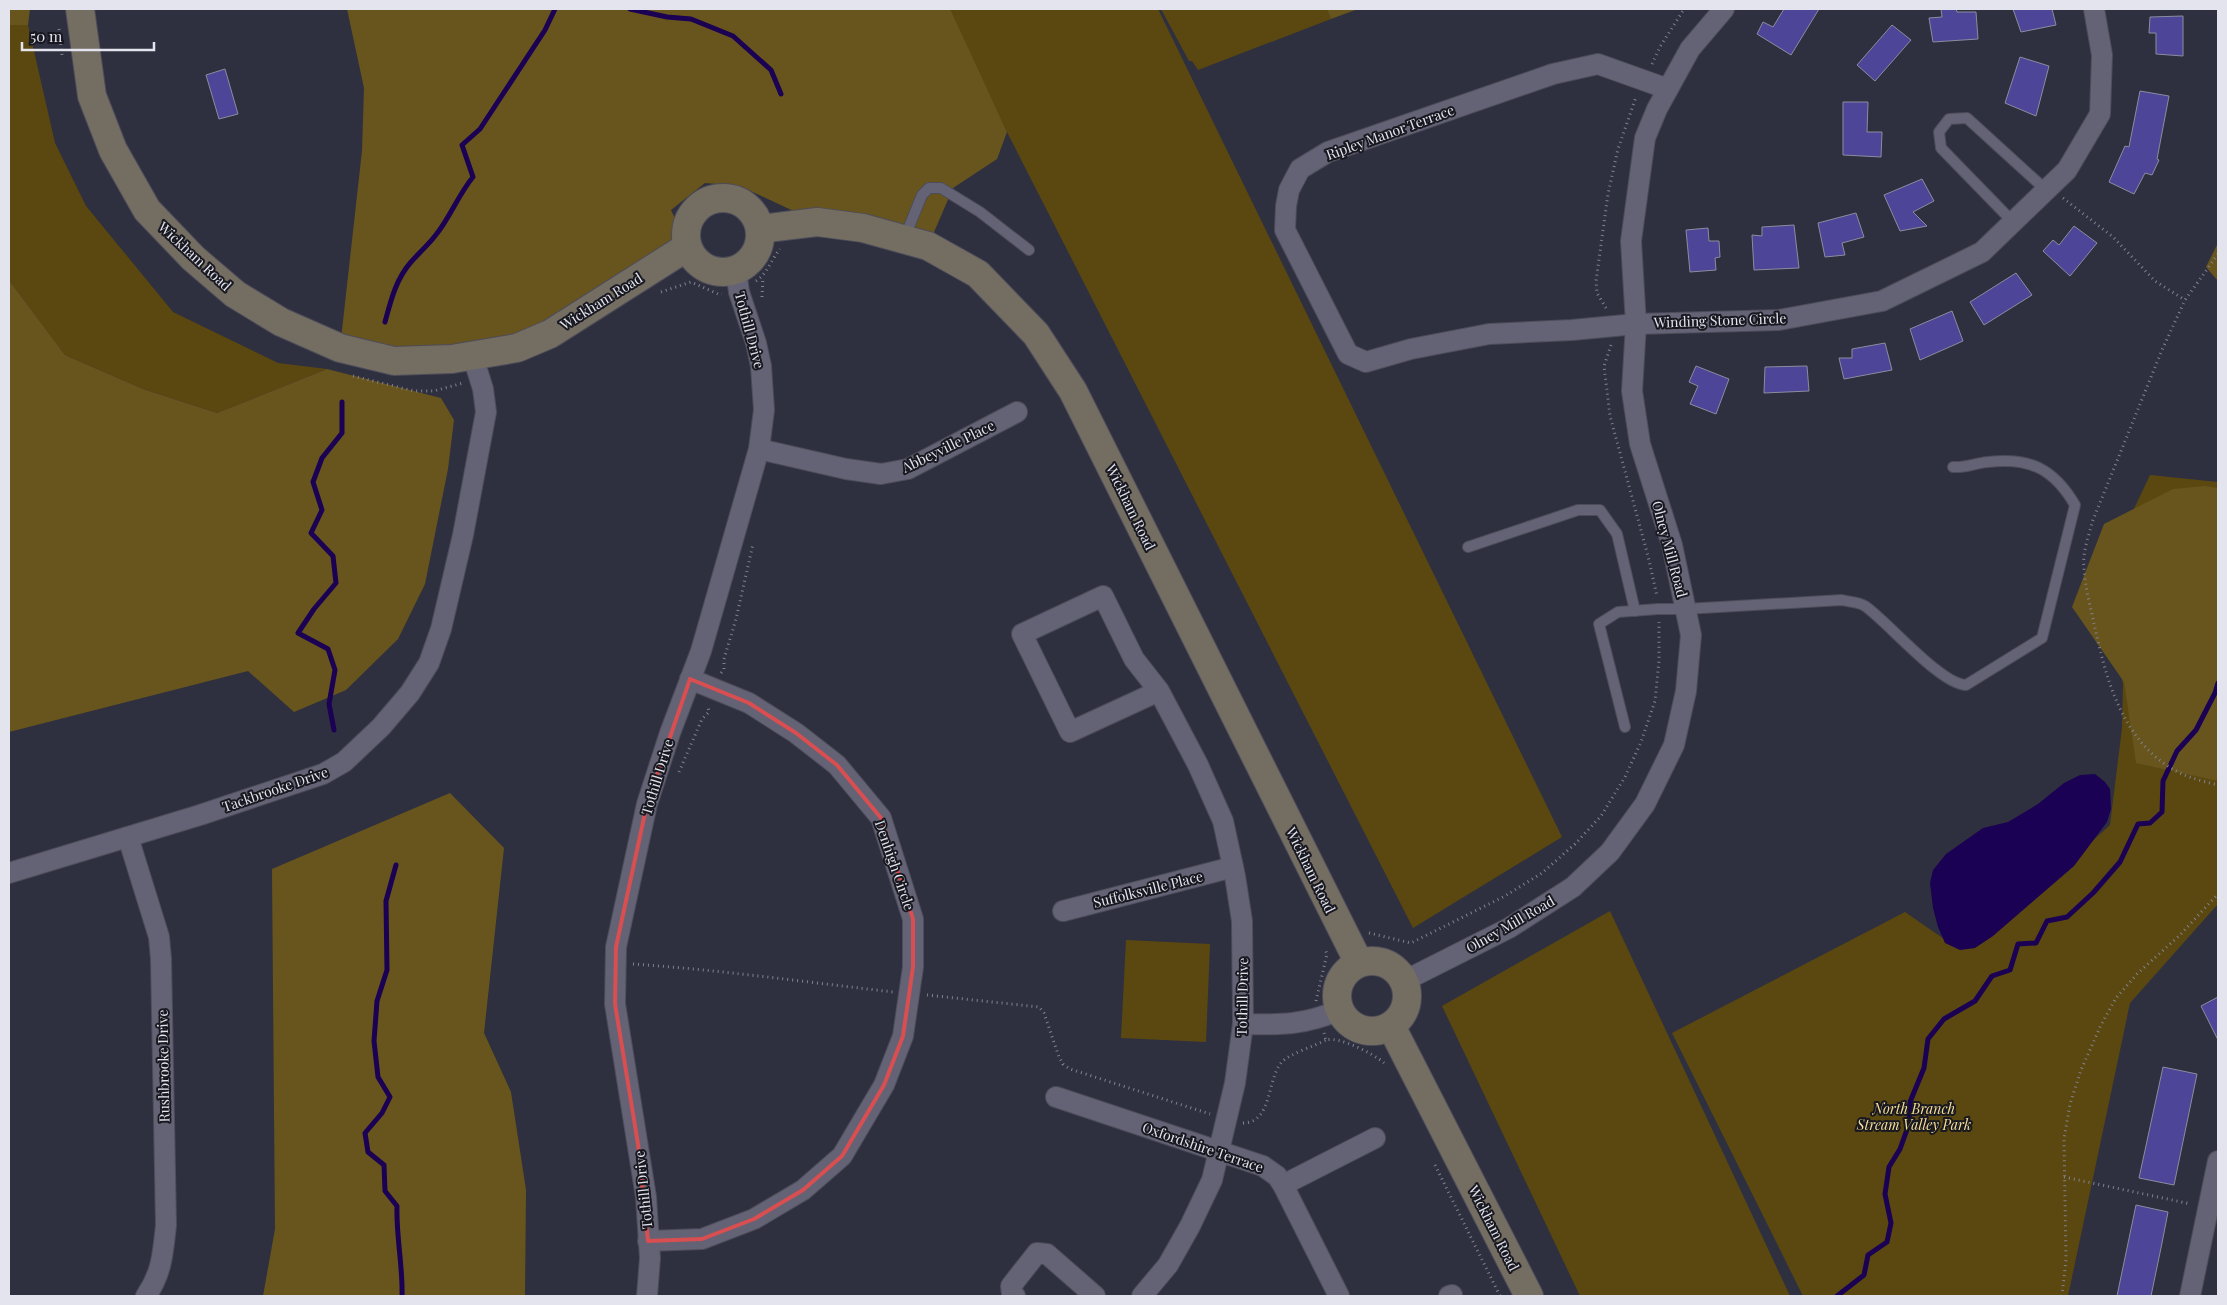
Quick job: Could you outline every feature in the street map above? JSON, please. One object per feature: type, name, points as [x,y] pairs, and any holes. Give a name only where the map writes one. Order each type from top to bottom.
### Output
[{"type":"street","name":"Wickham Road","points":[[80,9],[92,96],[113,150],[147,210],[193,258],[235,294],[281,322],[340,348],[394,361],[477,367],[550,334],[687,247]]},
{"type":"street","name":"Olney Mill Road","points":[[1404,980],[1509,928],[1573,887],[1610,852],[1644,804],[1674,745],[1686,691],[1691,635],[1672,544],[1640,444],[1632,391],[1636,324],[1631,241],[1645,138],[1668,89],[1690,49],[1724,9]]},
{"type":"street","name":"Winding Stone Circle","points":[[1636,324],[1780,320],[1882,301],[1982,252],[2067,170],[2100,114],[2102,55],[2094,9]]},
{"type":"street","name":"Ripley Manor Terrace","points":[[1636,324],[1572,330],[1490,334],[1410,350],[1366,362],[1348,354],[1285,230],[1286,206],[1289,190],[1300,169],[1337,149],[1553,74],[1598,64],[1668,89]]},
{"type":"street","points":[[721,198],[734,200],[746,206],[755,216],[760,229],[760,242],[755,254],[737,281],[721,272],[707,269],[695,260],[687,247],[686,233],[689,220],[696,209],[708,201],[721,198]]},
{"type":"street","name":"Wickham Road","points":[[760,229],[817,222],[862,228],[928,246],[978,274],[1036,334],[1073,391],[1359,964]]},
{"type":"street","name":"Tothill Drive","points":[[647,1296],[650,1258],[642,1171],[615,1004],[616,947],[647,804],[701,651],[759,449],[764,410],[761,366],[737,281]]},
{"type":"street","name":"Tackbrooke Drive","points":[[9,873],[323,774],[344,762],[381,727],[410,693],[429,663],[441,629],[463,535],[486,412],[477,367]]},
{"type":"street","name":"Abbeyville Place","points":[[759,449],[846,469],[881,474],[908,469],[1017,412]]},
{"type":"street","name":"Tothill Drive","points":[[1144,1296],[1168,1266],[1212,1180],[1235,1083],[1243,1024],[1244,970],[1242,921],[1233,867],[1223,821],[1198,765],[1159,691],[1134,659],[1103,596],[1022,634],[1070,732],[1159,691]]},
{"type":"street","name":"Denhigh Circle","points":[[648,1241],[702,1239],[754,1219],[803,1190],[842,1156],[884,1085],[904,1036],[913,967],[913,918],[881,818],[837,765],[796,733],[749,704],[690,679]]},
{"type":"street","name":"Rushbrooke Drive","points":[[128,837],[159,937],[161,959],[166,1225],[162,1261],[156,1281],[146,1296]]},
{"type":"street","name":"Suffolksville Place","points":[[1063,911],[1233,867]]},
{"type":"street","points":[[1243,1024],[1289,1025],[1330,1014],[1368,1031],[1380,1030],[1391,1026],[1400,1018],[1406,1006],[1408,993],[1404,980],[1396,970],[1385,963],[1372,961],[1359,964],[1350,969],[1342,978],[1338,988],[1337,999],[1330,1014]]},
{"type":"street","name":"Wickham Road","points":[[1391,1026],[1529,1296]]},
{"type":"street","name":"Oxfordshire Terrace","points":[[1056,1097],[1264,1166],[1277,1176],[1283,1185],[1338,1296]]},
{"type":"street","points":[[1283,1185],[1375,1138]]},
{"type":"street","points":[[2190,1296],[2218,1161]]},
{"type":"street","points":[[1015,1296],[1012,1294],[1012,1286],[1037,1253],[1047,1254],[1095,1296]]},
{"type":"lane","points":[[2013,222],[1941,148],[1939,132],[1949,119],[1967,118],[2048,189]]},
{"type":"lane","points":[[904,240],[922,195],[929,188],[942,188],[980,212],[1029,250]]},
{"type":"lane","points":[[1625,727],[1599,624],[1618,612],[1842,600],[1864,605],[1918,654],[1957,685],[1966,685],[2042,638],[2076,506],[2066,490],[2047,470],[2018,460],[1986,462],[1963,468],[1953,467]]},
{"type":"lane","points":[[1468,547],[1578,510],[1600,510],[1617,534],[1635,611]]},
{"type":"path","points":[[1365,929],[1371,935],[1411,943],[1505,896],[1542,873],[1576,844],[1601,816],[1625,777],[1641,742],[1655,700],[1659,661],[1658,609],[1648,556],[1610,416],[1604,366],[1612,343],[1612,326],[1610,313],[1601,302],[1597,293],[1596,281],[1608,194],[1618,149],[1634,101],[1646,80],[1660,47],[1684,9]]},
{"type":"path","points":[[58,26],[63,63]]},
{"type":"path","points":[[2048,189],[2113,237],[2156,281],[2184,300]]},
{"type":"path","points":[[763,305],[763,277],[772,258],[783,246]]},
{"type":"path","points":[[2218,254],[2184,300],[2162,350],[2093,520],[2087,540],[2083,567],[2104,669],[2116,703],[2131,729],[2150,751],[2178,772],[2218,785]]},
{"type":"path","points":[[659,293],[690,282],[718,294],[737,281],[763,277]]},
{"type":"path","points":[[349,374],[367,381],[414,391],[434,391],[477,367]]},
{"type":"path","points":[[676,780],[702,719],[709,712],[708,706],[719,674],[724,669],[724,658],[742,595],[753,542]]},
{"type":"path","points":[[2062,1296],[2066,1260],[2064,1139],[2070,1104],[2081,1070],[2101,1025],[2116,998],[2137,974],[2180,935],[2218,894]]},
{"type":"path","points":[[1323,943],[1327,954],[1316,1002],[1330,1014],[1326,1040]]},
{"type":"path","points":[[632,972],[633,955]]},
{"type":"path","points":[[633,964],[705,969],[784,980],[1039,1007],[1044,1013],[1059,1057],[1063,1064],[1070,1069],[1227,1119],[1249,1123],[1256,1119],[1269,1097],[1277,1069],[1282,1062],[1326,1040],[1333,1038],[1377,1057],[1384,1064]]},
{"type":"path","points":[[1432,1158],[1500,1296]]},
{"type":"path","points":[[2064,1177],[2208,1208]]},
{"type":"highlighted area","points":[[690,679],[749,703],[796,733],[837,765],[881,818],[913,919],[913,967],[903,1036],[884,1085],[842,1156],[803,1190],[754,1219],[702,1239],[648,1241],[638,1144],[615,1004],[616,947],[647,804]]},
{"type":"green space","points":[[948,9],[1158,9],[1562,837],[1413,928],[1007,132]]},
{"type":"green space","points":[[1161,9],[1334,9],[1328,11],[1331,19],[1198,70],[1192,61],[1189,61]]},
{"type":"green space","points":[[9,25],[28,25],[55,143],[86,206],[173,312],[278,363],[327,369],[217,413],[143,389],[65,355],[9,280]]},
{"type":"green space","name":"North Branch Stream Valley Park","points":[[2150,475],[2218,482],[2218,904],[2130,1003],[2068,1296],[1803,1296],[1672,1033],[1905,912],[1944,939],[1982,941],[2110,825],[2122,728],[2123,684],[2102,576]]},
{"type":"green space","points":[[1610,911],[1790,1296],[1580,1296],[1442,1006]]},
{"type":"green space","points":[[1126,940],[1210,944],[1206,1042],[1121,1038]]},
{"type":"shaded area","points":[[9,9],[30,9],[28,25],[9,25]]},
{"type":"shaded area","points":[[347,9],[950,9],[1007,132],[997,159],[953,188],[928,246],[817,222],[740,186],[705,183],[671,210],[688,247],[517,348],[340,348],[362,151],[364,88]]},
{"type":"shaded area","points":[[1327,9],[1358,9],[1331,19]]},
{"type":"shaded area","points":[[2218,243],[2218,281],[2206,267]]},
{"type":"shaded area","points":[[9,280],[65,355],[143,389],[217,413],[327,369],[441,398],[454,420],[448,469],[425,584],[398,639],[346,690],[294,712],[248,671],[9,732]]},
{"type":"shaded area","points":[[2205,486],[2218,488],[2218,781],[2136,763],[2124,682],[2072,607],[2104,524],[2173,489]]},
{"type":"shaded area","points":[[2095,774],[2110,789],[2111,809],[2107,822],[2074,866],[1993,936],[1975,948],[1960,950],[1945,943],[1933,908],[1930,883],[1933,870],[1946,854],[1983,828],[2008,822],[2038,804],[2064,783],[2080,775]]},
{"type":"shaded area","points":[[450,793],[504,848],[484,1033],[511,1092],[526,1190],[525,1296],[263,1296],[275,1229],[272,869]]},
{"type":"building","points":[[1784,9],[1819,9],[1791,55],[1757,34],[1763,22],[1773,27]]},
{"type":"building","points":[[1941,9],[1956,9],[1957,12],[1976,12],[1978,39],[1933,42],[1929,18],[1942,17]]},
{"type":"building","points":[[2013,9],[2052,9],[2056,25],[2021,32]]},
{"type":"building","points":[[2183,16],[2183,56],[2156,54],[2156,33],[2149,33],[2150,17]]},
{"type":"building","points":[[1892,25],[1911,40],[1875,81],[1857,65]]},
{"type":"building","points":[[2020,57],[2049,66],[2036,116],[2005,103]]},
{"type":"building","points":[[225,69],[238,114],[219,119],[206,75]]},
{"type":"building","points":[[2140,91],[2169,96],[2157,159],[2159,160],[2152,175],[2145,173],[2134,194],[2109,182],[2125,146],[2129,147]]},
{"type":"building","points":[[1843,102],[1868,102],[1867,132],[1882,132],[1881,157],[1843,155]]},
{"type":"building","points":[[1922,179],[1934,201],[1913,212],[1927,226],[1900,231],[1884,195]]},
{"type":"building","points":[[1856,213],[1864,237],[1842,243],[1845,255],[1825,257],[1818,223]]},
{"type":"building","points":[[1794,225],[1799,268],[1754,270],[1752,235],[1762,236],[1762,227]]},
{"type":"building","points":[[2074,226],[2097,243],[2070,276],[2043,251],[2053,240],[2059,245]]},
{"type":"building","points":[[1708,228],[1709,241],[1719,241],[1720,257],[1715,258],[1716,270],[1690,272],[1686,230]]},
{"type":"building","points":[[2016,273],[2032,295],[1984,325],[1970,302]]},
{"type":"building","points":[[1952,311],[1963,341],[1920,360],[1910,329]]},
{"type":"building","points":[[1885,343],[1892,370],[1844,379],[1839,358],[1852,358],[1852,349]]},
{"type":"building","points":[[1696,366],[1729,379],[1716,414],[1690,404],[1698,386],[1689,382]]},
{"type":"building","points":[[1807,366],[1809,391],[1764,393],[1765,367]]},
{"type":"building","points":[[2218,997],[2218,1040],[2201,1006]]},
{"type":"building","points":[[2163,1067],[2197,1074],[2174,1185],[2139,1178]]},
{"type":"building","points":[[2136,1205],[2168,1212],[2151,1296],[2117,1296]]},
{"type":"waterway","points":[[385,322],[401,275],[440,229],[473,177],[462,145],[480,129],[545,30],[555,9]]},
{"type":"waterway","points":[[630,9],[667,17],[691,19],[733,36],[771,70],[781,94]]},
{"type":"waterway","points":[[334,730],[329,704],[335,670],[328,649],[298,633],[314,609],[336,583],[333,556],[311,533],[322,510],[313,482],[322,458],[342,433],[342,402]]},
{"type":"waterway","points":[[1837,1296],[1864,1275],[1868,1255],[1887,1242],[1891,1223],[1885,1194],[1889,1167],[1900,1149],[1909,1124],[1910,1102],[1924,1068],[1928,1039],[1944,1019],[1975,1001],[1992,976],[2010,970],[2018,944],[2036,943],[2047,921],[2067,917],[2093,893],[2120,862],[2138,824],[2150,823],[2162,812],[2163,781],[2177,751],[2196,730],[2215,693],[2218,683]]},
{"type":"waterway","points":[[396,865],[386,901],[387,970],[377,1001],[374,1041],[378,1077],[390,1097],[382,1113],[365,1133],[368,1152],[384,1165],[385,1191],[397,1206],[402,1296]]}]
